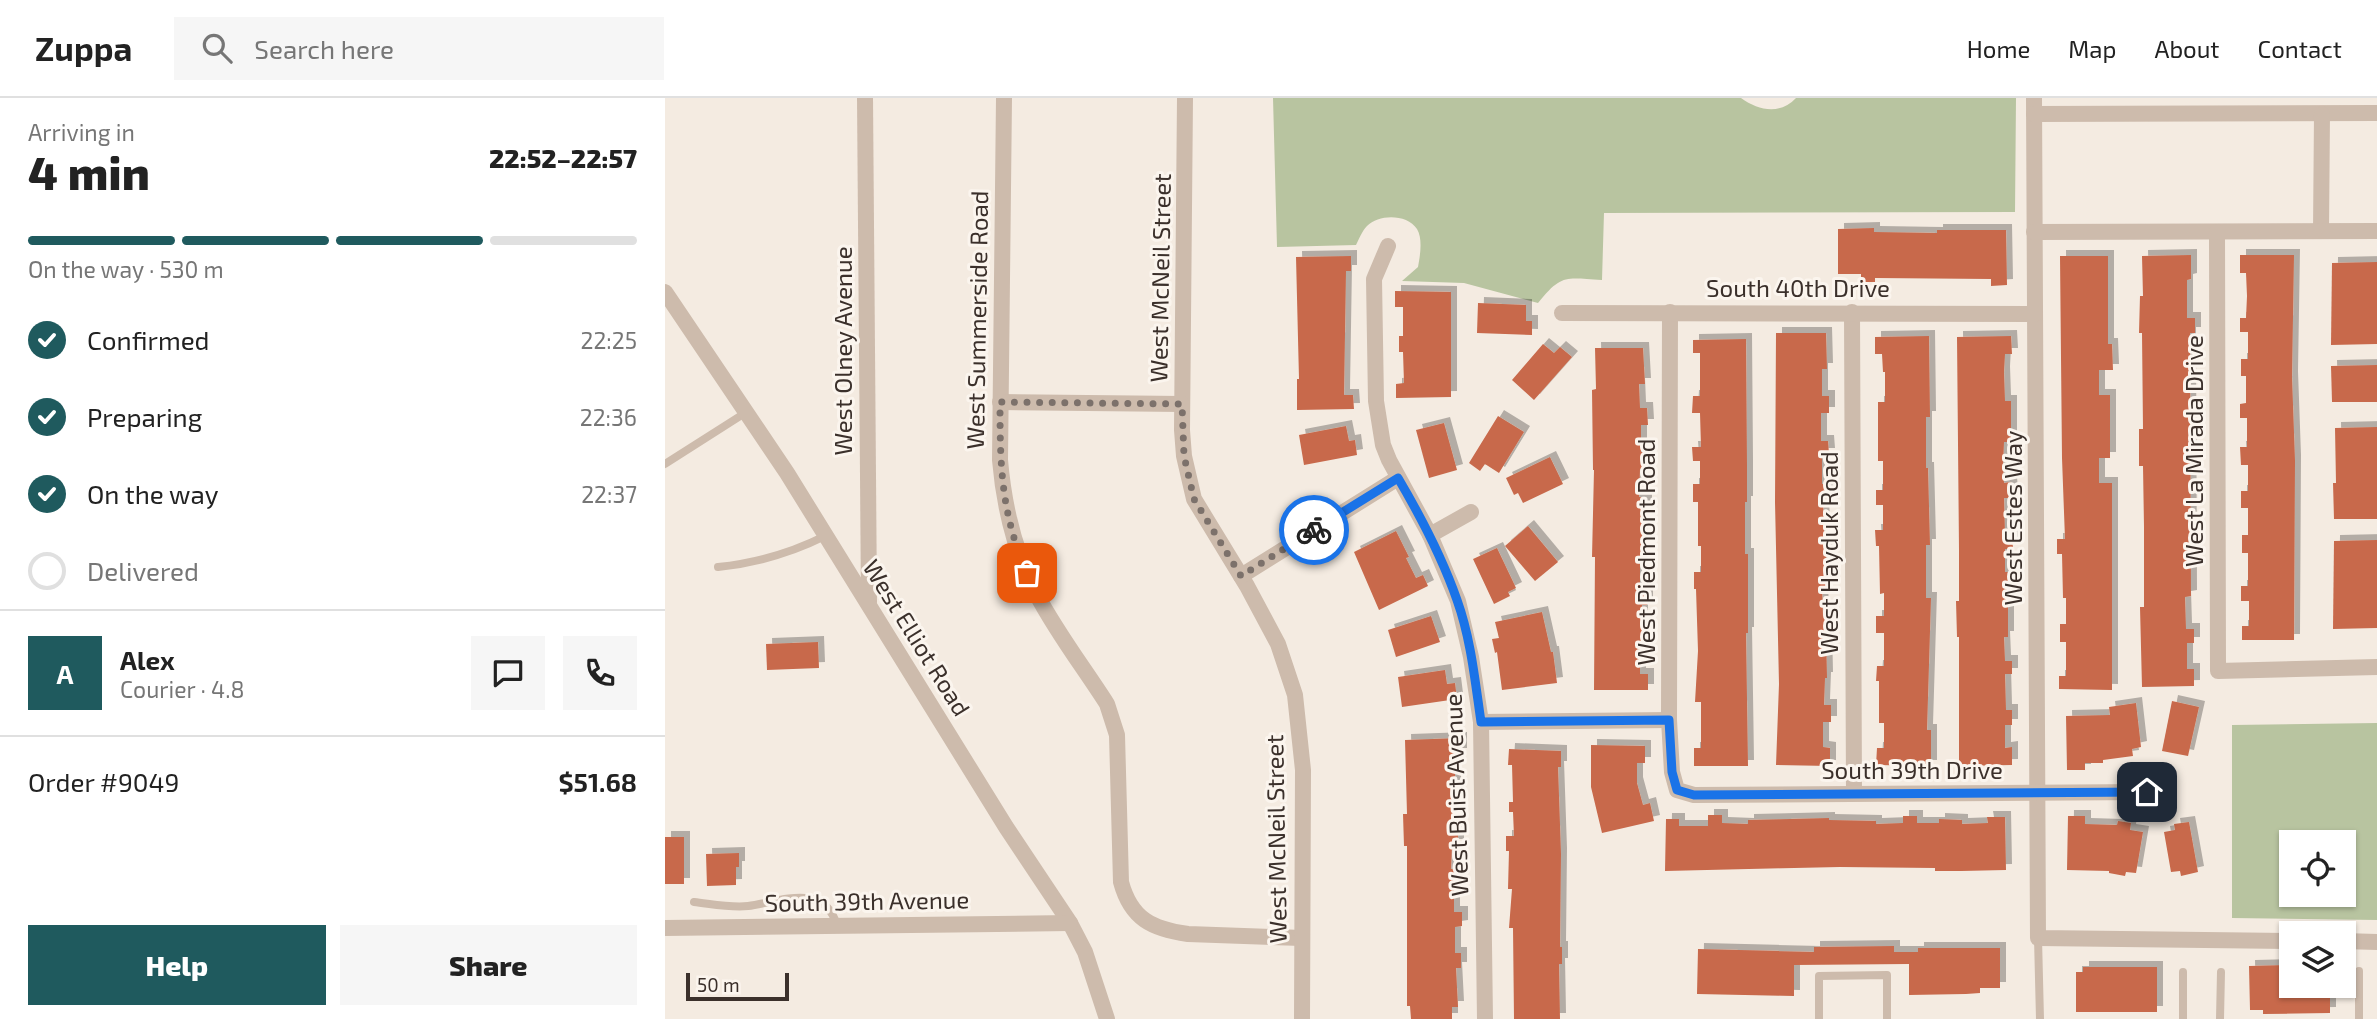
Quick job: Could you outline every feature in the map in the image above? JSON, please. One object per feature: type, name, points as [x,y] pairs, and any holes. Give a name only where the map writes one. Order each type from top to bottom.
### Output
[{"type":"street","name":"West Olney Avenue","points":[[865,98],[869,604]]},
{"type":"street","name":"West Summerside Road","points":[[1004,98],[1000,460],[1008,518],[1018,552],[1037,594],[1114,718],[1117,735],[1121,882],[1127,902],[1149,923],[1170,931],[1302,938]]},
{"type":"street","name":"West McNeil Street","points":[[1185,98],[1182,404],[1184,456],[1194,499],[1278,644],[1295,695],[1303,771],[1302,1019]]},
{"type":"street","points":[[2034,106],[2217,106],[2322,114],[2377,113]]},
{"type":"street","name":"West Estes Way","points":[[2034,106],[2038,938]]},
{"type":"street","points":[[2321,231],[2322,114]]},
{"type":"street","points":[[2034,232],[2377,231]]},
{"type":"street","name":"West La Mirada Drive","points":[[2217,232],[2218,671],[2377,667]]},
{"type":"street","name":"West Buist Avenue","points":[[1388,246],[1374,279],[1377,401],[1383,445],[1430,535],[1458,601],[1472,657],[1481,722],[1485,1019]]},
{"type":"street","name":"West Elliot Road","points":[[665,292],[737,418],[825,536],[1006,827],[1070,923],[1085,952],[1107,1019]]},
{"type":"street","name":"West Piedmont Road","points":[[1669,312],[1669,720],[1672,772],[1677,790]]},
{"type":"street","name":"West Hayduk Road","points":[[1852,312],[1854,793]]},
{"type":"street","name":"South 40th Drive","points":[[1562,313],[2035,314]]},
{"type":"street","points":[[1000,402],[1182,404]]},
{"type":"street","points":[[1241,576],[1398,478]]},
{"type":"street","points":[[1430,535],[1472,512]]},
{"type":"street","points":[[1481,722],[1669,720]]},
{"type":"street","name":"South 39th Drive","points":[[1677,790],[1694,795],[2147,792]]},
{"type":"street","name":"South 39th Avenue","points":[[665,928],[1070,923]]},
{"type":"street","points":[[2038,938],[2279,941]]},
{"type":"street","points":[[2356,941],[2377,942]]},
{"type":"lane","points":[[665,464],[737,418]]},
{"type":"lane","points":[[665,454],[677,456]]},
{"type":"lane","points":[[718,567],[747,564],[782,555],[825,536]]},
{"type":"lane","points":[[694,902],[749,906],[802,896],[829,909],[837,926]]},
{"type":"lane","points":[[2038,938],[2040,1019]]},
{"type":"lane","points":[[2359,971],[2359,1019]]},
{"type":"lane","points":[[2183,972],[2183,1019]]},
{"type":"lane","points":[[2220,1019],[2221,972]]},
{"type":"lane","points":[[1819,1019],[1819,976],[1887,975],[1887,1019]]},
{"type":"green space","points":[[1273,98],[1741,98],[1755,106],[1776,109],[1796,98],[2016,98],[2015,212],[1604,213],[1602,280],[1572,278],[1559,282],[1538,303],[1464,283],[1402,281],[1418,267],[1420,243],[1417,229],[1400,218],[1378,219],[1372,222],[1356,245],[1277,247]]},
{"type":"green space","points":[[2377,723],[2377,920],[2232,918],[2232,725]]},
{"type":"building","points":[[1874,228],[1874,232],[1937,233],[1937,230],[2006,230],[2007,285],[1991,286],[1991,279],[1875,278],[1875,282],[1861,282],[1861,274],[1838,274],[1838,229]]},
{"type":"building","points":[[2191,255],[2191,279],[2187,280],[2187,318],[2195,318],[2195,333],[2190,333],[2191,596],[2185,597],[2186,629],[2194,629],[2194,643],[2187,643],[2187,669],[2194,669],[2194,686],[2142,687],[2140,607],[2144,607],[2144,527],[2143,466],[2139,466],[2139,429],[2143,429],[2142,333],[2139,333],[2140,296],[2143,296],[2142,256]]},
{"type":"building","points":[[2240,255],[2294,255],[2294,640],[2242,640],[2242,626],[2249,626],[2249,601],[2241,601],[2241,586],[2248,586],[2248,553],[2242,553],[2242,535],[2248,535],[2248,508],[2241,508],[2241,491],[2248,491],[2248,465],[2241,465],[2240,447],[2247,447],[2247,418],[2240,418],[2240,404],[2246,403],[2246,376],[2241,376],[2241,359],[2248,359],[2248,332],[2240,332],[2240,318],[2246,318],[2247,296],[2246,273],[2240,273]]},
{"type":"building","points":[[1351,256],[1351,271],[1346,271],[1344,395],[1353,395],[1354,409],[1297,410],[1299,379],[1296,257]]},
{"type":"building","points":[[2060,256],[2108,256],[2108,344],[2112,344],[2113,370],[2099,370],[2099,395],[2110,395],[2110,458],[2099,458],[2099,483],[2112,483],[2112,690],[2059,689],[2059,676],[2066,676],[2066,642],[2060,642],[2060,624],[2066,624],[2066,598],[2063,598],[2062,554],[2057,554],[2057,539],[2065,539]]},
{"type":"building","points":[[2377,262],[2377,344],[2331,345],[2332,263]]},
{"type":"building","points":[[1395,291],[1451,292],[1451,397],[1396,398],[1396,384],[1404,383],[1403,352],[1399,352],[1399,336],[1403,336],[1403,307],[1395,307]]},
{"type":"building","points":[[1478,303],[1526,305],[1526,321],[1532,321],[1532,335],[1477,333]]},
{"type":"building","points":[[1776,333],[1826,333],[1827,369],[1822,369],[1822,396],[1829,396],[1829,413],[1821,413],[1821,441],[1828,441],[1829,454],[1822,454],[1822,484],[1830,484],[1830,501],[1823,501],[1824,531],[1830,531],[1830,545],[1826,545],[1827,589],[1822,589],[1823,616],[1830,616],[1830,633],[1826,633],[1827,678],[1824,705],[1831,705],[1831,722],[1823,722],[1823,747],[1830,748],[1830,766],[1776,765],[1779,684],[1775,502]]},
{"type":"building","points":[[1929,336],[1930,417],[1926,417],[1926,468],[1930,545],[1926,545],[1926,598],[1931,598],[1927,730],[1931,730],[1931,766],[1876,765],[1877,748],[1884,748],[1884,723],[1879,723],[1879,681],[1876,681],[1877,666],[1884,666],[1884,633],[1876,633],[1876,616],[1884,616],[1884,593],[1880,594],[1879,546],[1876,546],[1875,530],[1883,530],[1883,505],[1876,505],[1876,490],[1883,490],[1883,461],[1878,461],[1878,402],[1885,402],[1885,372],[1882,354],[1875,354],[1875,337]]},
{"type":"building","points":[[2011,336],[2012,354],[2005,354],[2004,372],[2005,401],[2011,401],[2011,442],[2004,442],[2003,465],[2004,483],[2011,482],[2012,498],[2004,498],[2005,534],[2012,534],[2013,549],[2005,549],[2005,572],[2012,572],[2012,590],[2008,590],[2008,637],[2004,637],[2005,661],[2012,661],[2012,674],[2005,674],[2006,710],[2012,710],[2012,725],[2005,725],[2005,748],[2012,747],[2012,765],[1959,766],[1959,637],[1956,601],[1959,601],[1957,337]]},
{"type":"building","points":[[1746,339],[1748,766],[1694,766],[1694,748],[1701,748],[1701,702],[1695,702],[1698,651],[1694,572],[1701,572],[1701,546],[1698,546],[1698,502],[1693,502],[1693,484],[1700,484],[1700,461],[1693,461],[1692,447],[1701,447],[1700,413],[1692,413],[1693,396],[1700,396],[1700,353],[1693,353],[1693,340]]},
{"type":"building","points":[[1543,344],[1554,353],[1560,347],[1572,357],[1534,400],[1512,380]]},
{"type":"building","points":[[1595,348],[1643,348],[1645,384],[1639,384],[1640,408],[1647,408],[1648,425],[1641,425],[1641,452],[1646,452],[1646,469],[1640,469],[1639,497],[1646,497],[1646,511],[1642,511],[1642,540],[1647,540],[1647,558],[1640,558],[1640,589],[1647,589],[1647,605],[1642,605],[1642,635],[1648,635],[1648,649],[1640,649],[1640,674],[1648,674],[1648,690],[1594,690],[1592,390],[1596,389]]},
{"type":"building","points":[[2377,365],[2377,402],[2332,402],[2331,366]]},
{"type":"building","points":[[1498,416],[1524,432],[1499,473],[1485,464],[1480,471],[1469,463]]},
{"type":"building","points":[[1444,423],[1457,470],[1429,478],[1416,430]]},
{"type":"building","points":[[1346,426],[1349,441],[1355,440],[1357,455],[1304,465],[1299,435]]},
{"type":"building","points":[[2377,427],[2377,519],[2334,519],[2335,428]]},
{"type":"building","points":[[1550,457],[1563,484],[1523,503],[1518,493],[1514,495],[1506,478]]},
{"type":"building","points":[[1528,526],[1558,562],[1535,581],[1505,546]]},
{"type":"building","points":[[1396,531],[1416,578],[1423,575],[1428,586],[1379,610],[1354,552]]},
{"type":"building","points":[[2377,540],[2377,628],[2333,629],[2334,541]]},
{"type":"building","points":[[1497,548],[1516,588],[1508,592],[1510,596],[1494,604],[1473,559]]},
{"type":"building","points":[[1542,612],[1553,652],[1557,683],[1502,690],[1497,652],[1495,653],[1492,639],[1499,638],[1495,622]]},
{"type":"building","points":[[1431,616],[1440,642],[1396,657],[1388,630]]},
{"type":"building","points":[[818,642],[819,668],[767,670],[766,644]]},
{"type":"building","points":[[1445,670],[1447,684],[1455,683],[1457,699],[1402,707],[1398,677]]},
{"type":"building","points":[[2172,701],[2199,707],[2188,756],[2162,751]]},
{"type":"building","points":[[2136,703],[2141,747],[2132,749],[2133,756],[2103,760],[2103,763],[2085,763],[2085,770],[2067,770],[2066,716],[2110,715],[2109,707]]},
{"type":"building","points":[[1461,738],[1461,754],[1455,754],[1455,792],[1458,792],[1458,803],[1453,803],[1454,826],[1458,826],[1458,845],[1452,845],[1451,869],[1458,869],[1458,883],[1454,883],[1454,912],[1462,912],[1462,926],[1455,927],[1455,953],[1461,953],[1461,968],[1456,968],[1458,1007],[1452,1007],[1452,1019],[1411,1019],[1410,1006],[1407,1006],[1407,846],[1404,846],[1403,814],[1407,814],[1405,740]]},
{"type":"building","points":[[1591,745],[1645,746],[1645,763],[1637,763],[1637,783],[1643,805],[1650,803],[1654,821],[1602,833],[1591,787]]},
{"type":"building","points":[[1509,749],[1561,751],[1561,767],[1558,767],[1562,947],[1562,964],[1559,964],[1560,1019],[1514,1019],[1513,928],[1509,928],[1512,889],[1508,889],[1509,851],[1506,851],[1506,836],[1514,836],[1513,812],[1509,812],[1509,802],[1513,802],[1512,765],[1508,765]]},
{"type":"building","points":[[1708,815],[1722,815],[1722,823],[1748,824],[1748,820],[1829,818],[1876,821],[1876,824],[1903,823],[1903,816],[1917,816],[1917,823],[1939,823],[1939,819],[1962,820],[1962,824],[1988,823],[1987,817],[2005,817],[2006,870],[1935,871],[1935,868],[1840,867],[1665,871],[1666,819],[1679,819],[1679,826],[1708,826]]},
{"type":"building","points":[[2068,816],[2085,816],[2085,824],[2117,825],[2118,821],[2131,823],[2130,830],[2143,832],[2136,873],[2126,872],[2125,876],[2109,871],[2067,870]]},
{"type":"building","points":[[2189,822],[2198,872],[2181,876],[2180,871],[2171,872],[2164,832],[2175,830],[2174,824]]},
{"type":"building","points":[[665,837],[684,837],[684,884],[665,884]]},
{"type":"building","points":[[739,853],[736,885],[707,886],[706,854]]},
{"type":"building","points":[[1894,946],[1894,952],[1918,952],[1918,948],[2000,948],[2000,988],[1980,988],[1980,993],[1909,995],[1909,964],[1794,965],[1794,996],[1697,994],[1698,949],[1814,952],[1814,947]]},
{"type":"building","points":[[2279,965],[2279,998],[2330,998],[2330,1013],[2263,1014],[2263,1010],[2250,1010],[2249,966]]},
{"type":"building","points":[[2083,967],[2157,967],[2157,1012],[2076,1012],[2076,972],[2083,972]]},
{"type":"way so far","points":[[1027,573],[1008,518],[1002,485],[1000,402],[1182,404],[1184,456],[1194,499],[1241,576],[1314,530]]},
{"type":"route","points":[[1314,530],[1398,478],[1430,535],[1458,601],[1472,657],[1481,722],[1669,720],[1672,772],[1677,790],[1694,795],[2147,792]]}]
